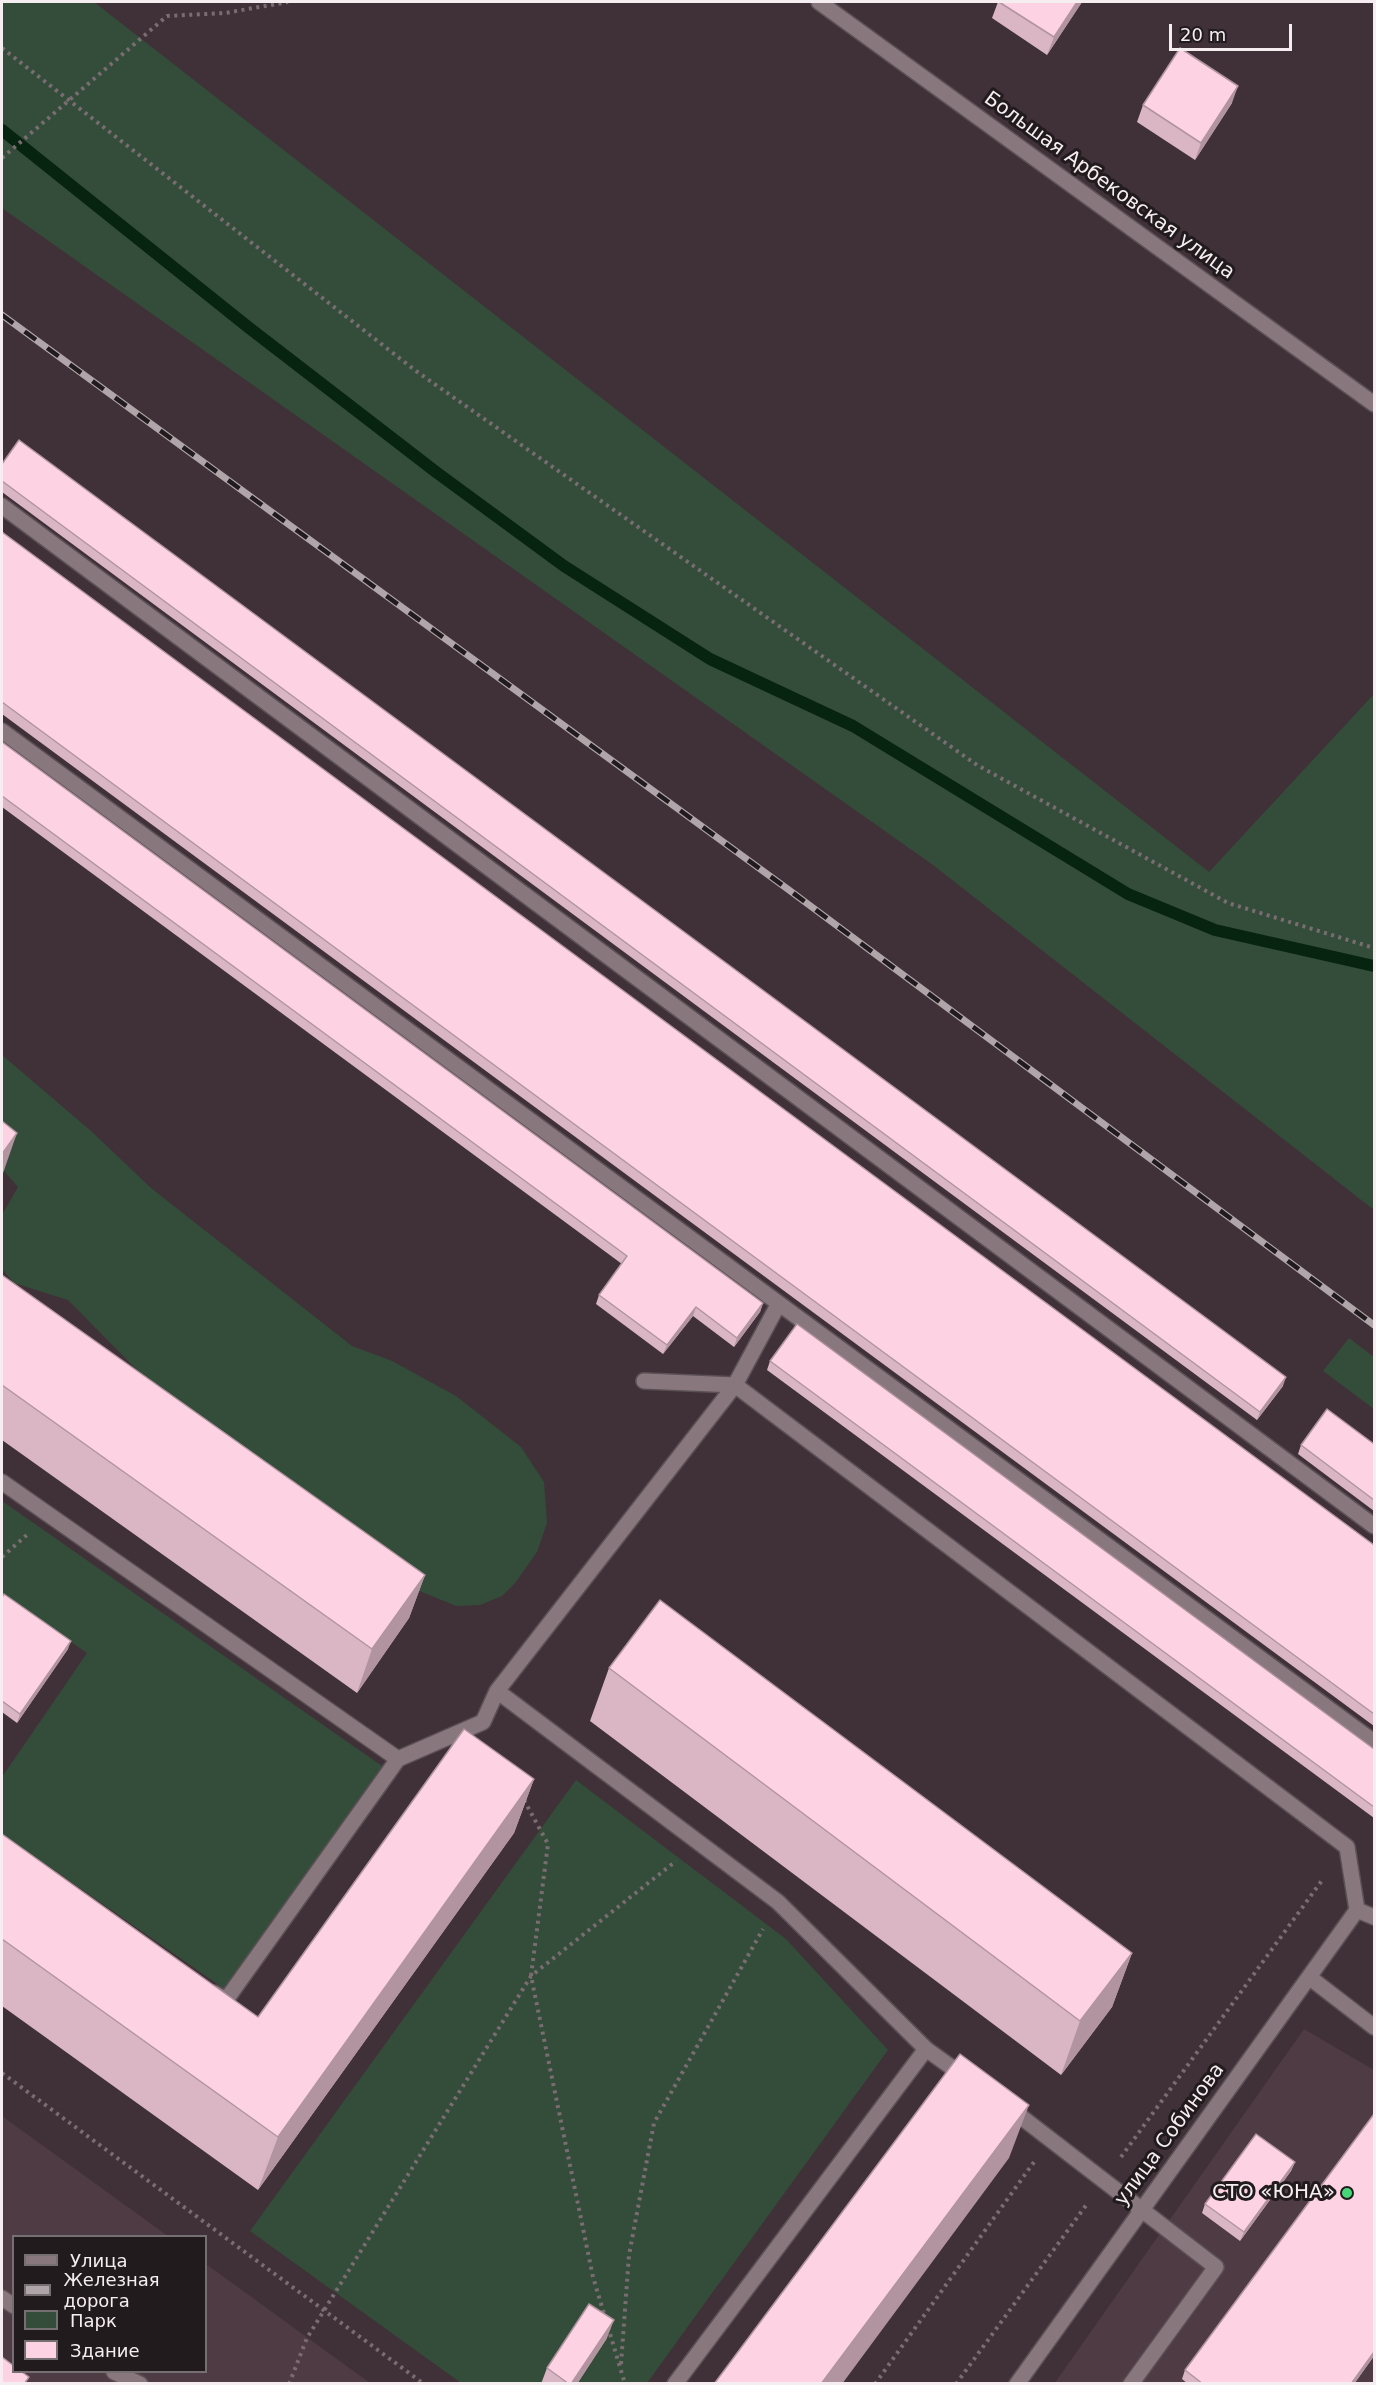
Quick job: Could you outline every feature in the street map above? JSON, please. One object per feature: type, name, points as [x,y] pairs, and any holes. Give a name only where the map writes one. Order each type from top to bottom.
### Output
[{"type":"street","name":"Большая Арбековская улица","points":[[819,2],[1374,404]]},
{"type":"street","points":[[2,506],[1374,1526]]},
{"type":"street","points":[[2,731],[1374,1742]]},
{"type":"street","points":[[206,1987],[226,2000],[398,1759],[483,1722],[497,1691],[735,1385],[778,1305]]},
{"type":"street","points":[[644,1381],[735,1385],[1347,1847],[1357,1910],[1374,1917]]},
{"type":"street","points":[[2,1482],[398,1759]]},
{"type":"street","points":[[497,1691],[778,1902],[926,2049],[974,2083]]},
{"type":"street","name":"улица Собинова","points":[[1017,2384],[1357,1910]]},
{"type":"street","points":[[1309,1977],[1374,2027]]},
{"type":"street","points":[[675,2384],[926,2049]]},
{"type":"street","points":[[993,2097],[1051,2138],[1216,2267],[1131,2384]]},
{"type":"street","points":[[116,2373],[140,2384]]},
{"type":"path","points":[[2,158],[167,16],[225,13],[288,2]]},
{"type":"path","points":[[2,48],[416,371],[977,765],[1228,903],[1374,948]]},
{"type":"path","points":[[520,1793],[548,1844],[531,1976],[593,2277],[625,2384]]},
{"type":"path","points":[[290,2384],[308,2338],[531,1976],[697,1843]]},
{"type":"path","points":[[956,2384],[1347,1847]]},
{"type":"path","points":[[621,2368],[629,2255],[654,2123],[778,1902]]},
{"type":"path","points":[[2,2073],[423,2384]]},
{"type":"path","points":[[875,2384],[1051,2138]]},
{"type":"shaded area","points":[[1304,2029],[1374,2070],[1374,2383],[1054,2384]]},
{"type":"shaded area","points":[[2,2116],[167,2235],[12,2235],[12,2373],[207,2373],[207,2265],[370,2383],[2,2383]]},
{"type":"green space","points":[[2,2],[94,2],[1209,872],[1374,694],[1374,1210],[933,865],[2,208]]},
{"type":"green space","points":[[2,1055],[91,1131],[151,1188],[352,1346],[392,1361],[456,1396],[521,1447],[544,1482],[547,1523],[537,1552],[515,1583],[502,1596],[480,1605],[456,1606],[417,1590],[135,1368],[68,1300],[14,1283],[2,1269],[2,1215],[18,1187],[2,1169]]},
{"type":"green space","points":[[1349,1338],[1374,1357],[1374,1409],[1323,1371]]},
{"type":"green space","points":[[2,1501],[382,1766],[226,1990],[2,1834],[2,1777],[87,1653],[2,1594]]},
{"type":"green space","points":[[576,1780],[786,1939],[888,2050],[647,2383],[461,2383],[250,2231]]},
{"type":"building","points":[[999,2],[1077,2],[1054,37]]},
{"type":"building","points":[[1180,48],[1238,86],[1201,143],[1143,105]]},
{"type":"building","points":[[19,440],[1286,1377],[1260,1412],[2,481],[2,464]]},
{"type":"building","points":[[2,532],[1374,1545],[1374,1714],[2,702]]},
{"type":"building","points":[[2,742],[763,1303],[737,1338],[696,1307],[667,1345],[599,1295],[627,1256],[2,796]]},
{"type":"building","points":[[2,1121],[17,1133],[2,1154]]},
{"type":"building","points":[[2,1275],[425,1575],[372,1649],[2,1385]]},
{"type":"building","points":[[797,1324],[1374,1749],[1374,1807],[770,1361]]},
{"type":"building","points":[[1327,1409],[1374,1444],[1374,1500],[1301,1445]]},
{"type":"building","points":[[4,1594],[71,1641],[20,1714],[2,1701],[2,1597]]},
{"type":"building","points":[[660,1600],[1132,1953],[1080,2021],[609,1668]]},
{"type":"building","points":[[464,1729],[534,1779],[278,2137],[2,1939],[2,1834],[258,2017]]},
{"type":"building","points":[[960,2054],[1029,2105],[821,2384],[714,2384]]},
{"type":"building","name":"СТО «ЮНА»","points":[[1374,2114],[1374,2352],[1351,2384],[1203,2384],[1185,2370]]},
{"type":"building","points":[[1256,2134],[1295,2162],[1244,2232],[1205,2204]]},
{"type":"building","points":[[589,2304],[614,2320],[569,2384],[547,2368]]},
{"type":"building","points":[[2,2357],[12,2364],[12,2373],[23,2373],[29,2377],[24,2384],[2,2384]]},
{"type":"waterway","points":[[2,130],[248,327],[436,472],[564,566],[710,659],[853,726],[1128,894],[1215,930],[1374,966]]},
{"type":"railway","points":[[2,315],[789,890],[1374,1325]]},
{"type":"place","name":"СТО «ЮНА»","points":[[1347,2193]]}]
